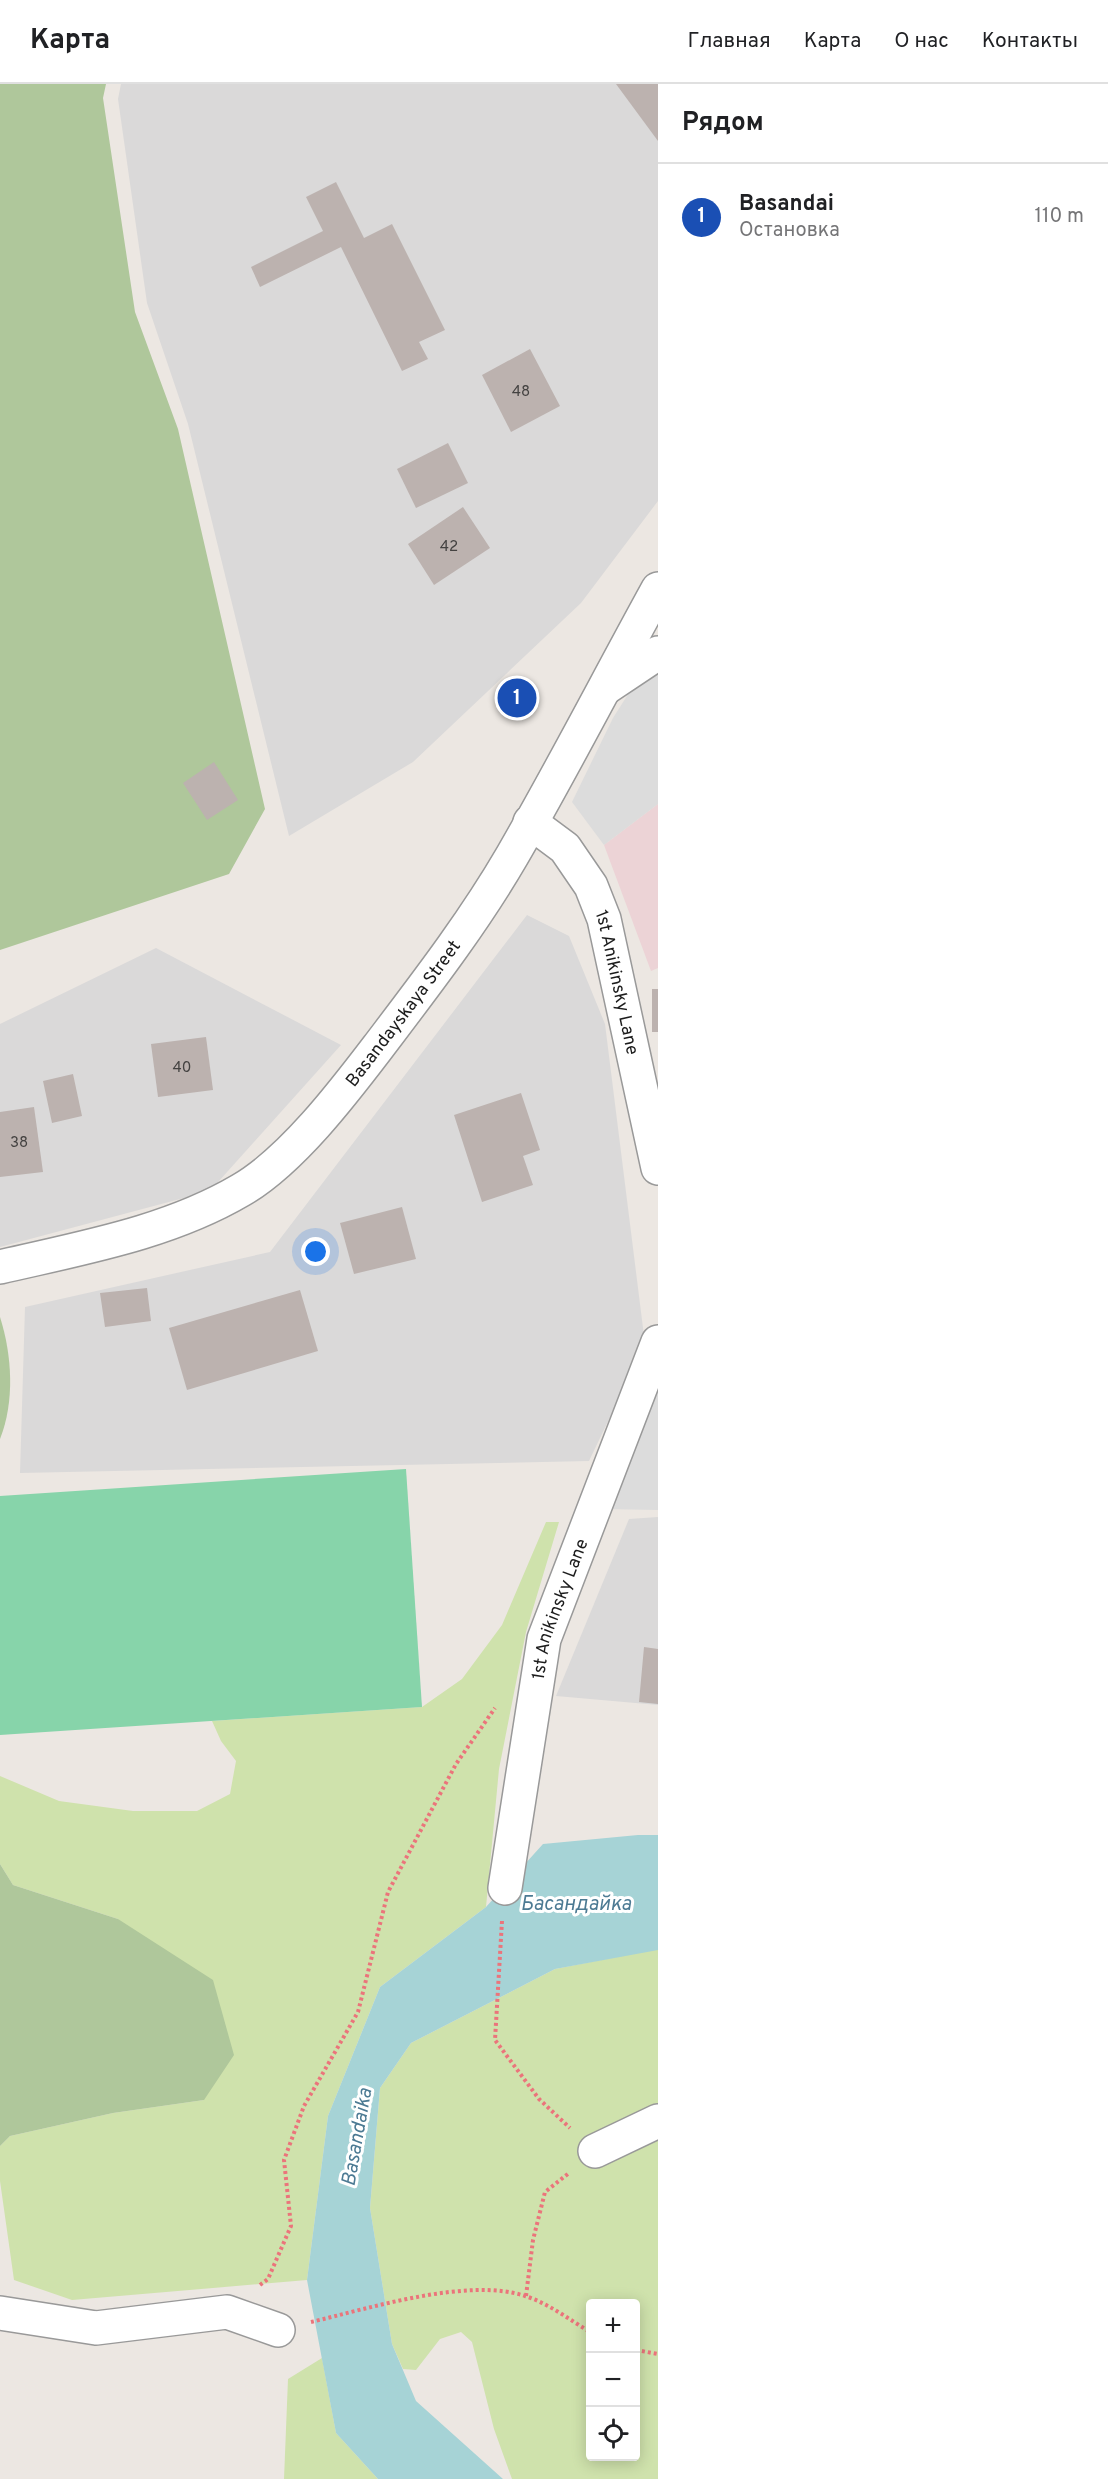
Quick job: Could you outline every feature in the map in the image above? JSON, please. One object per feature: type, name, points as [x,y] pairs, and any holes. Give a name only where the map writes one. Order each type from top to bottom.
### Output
[{"type":"street","name":"Basandayskaya Street","points":[[0,1267],[121,1238],[181,1219],[242,1190],[279,1162],[349,1085],[478,910],[530,822],[658,589]]},
{"type":"street","points":[[604,690],[658,653]]},
{"type":"street","name":"1st Anikinsky Lane","points":[[530,822],[565,848],[591,886],[604,919],[658,1168]]},
{"type":"street","name":"1st Anikinsky Lane","points":[[505,1888],[544,1639],[658,1342]]},
{"type":"street","points":[[595,2151],[658,2121]]},
{"type":"street","points":[[0,2313],[96,2328],[227,2312],[278,2330]]},
{"type":"path","points":[[227,2312],[268,2279],[291,2226],[284,2160],[304,2106],[358,2012],[388,1892],[456,1764],[497,1706]]},
{"type":"path","points":[[505,1888],[495,2040],[539,2099],[595,2151],[545,2192],[533,2240],[526,2296]]},
{"type":"path","points":[[278,2330],[410,2299],[487,2289],[526,2296],[586,2329]]},
{"type":"path","points":[[640,2351],[658,2354]]},
{"type":"shaded area","points":[[121,84],[658,84],[658,501],[581,603],[413,762],[289,836],[188,424],[147,303],[118,99]]},
{"type":"shaded area","points":[[658,647],[658,804],[604,845],[572,802],[613,718]]},
{"type":"shaded area","points":[[658,804],[658,968],[651,971],[604,845]]},
{"type":"shaded area","points":[[527,915],[569,936],[605,1024],[645,1344],[589,1461],[20,1473],[25,1307],[270,1252]]},
{"type":"shaded area","points":[[156,948],[341,1045],[210,1191],[0,1247],[0,1024]]},
{"type":"shaded area","points":[[658,1368],[658,1510],[602,1509]]},
{"type":"shaded area","points":[[658,1517],[658,1705],[556,1696],[629,1519]]},
{"type":"green space","points":[[0,84],[106,84],[103,98],[135,312],[178,429],[265,809],[229,874],[0,950]]},
{"type":"green space","points":[[0,1317],[9,1362],[10,1394],[0,1439]]},
{"type":"green space","points":[[406,1469],[422,1707],[0,1735],[0,1496]]},
{"type":"green space","points":[[546,1522],[559,1522],[526,1632],[499,1769],[486,1907],[380,1987],[328,2116],[307,2280],[72,2300],[14,2280],[0,2181],[0,2146],[10,2136],[113,2113],[204,2100],[118,1919],[13,1885],[0,1864],[0,1776],[59,1801],[133,1811],[197,1811],[230,1794],[236,1761],[221,1741],[212,1721],[422,1707],[462,1679],[502,1625]]},
{"type":"green space","points":[[0,1864],[13,1885],[118,1919],[213,1980],[234,2055],[204,2100],[113,2113],[10,2136],[0,2146]]},
{"type":"green space","points":[[658,1950],[658,2479],[512,2479],[494,2429],[472,2342],[461,2332],[440,2339],[416,2370],[403,2369],[392,2344],[370,2208],[380,2088],[411,2043],[555,1969]]},
{"type":"green space","points":[[322,2358],[336,2433],[378,2479],[284,2479],[288,2379]]},
{"type":"water","name":"Басандайка","points":[[658,1835],[658,1950],[555,1969],[411,2043],[380,2088],[370,2208],[392,2344],[416,2401],[503,2479],[378,2479],[336,2433],[307,2280],[328,2116],[380,1987],[486,1907],[543,1844]]},
{"type":"building","points":[[616,84],[658,84],[658,141]]},
{"type":"building","points":[[336,182],[364,238],[392,224],[445,330],[419,342],[428,359],[402,371],[341,247],[260,287],[251,267],[323,231],[306,197]]},
{"type":"building","points":[[530,349],[560,406],[511,432],[482,375]]},
{"type":"building","points":[[448,443],[468,483],[416,508],[397,469]]},
{"type":"building","points":[[463,507],[490,548],[434,585],[408,544]]},
{"type":"building","points":[[214,762],[238,800],[207,820],[183,783]]},
{"type":"building","points":[[652,989],[658,989],[658,1032],[652,1032]]},
{"type":"building","points":[[206,1037],[213,1090],[158,1097],[151,1044]]},
{"type":"building","points":[[73,1074],[82,1116],[52,1123],[43,1081]]},
{"type":"building","points":[[521,1093],[540,1150],[523,1156],[533,1185],[482,1202],[454,1115]]},
{"type":"building","points":[[34,1107],[43,1172],[0,1177],[0,1112]]},
{"type":"building","points":[[402,1207],[416,1259],[354,1274],[340,1223]]},
{"type":"building","points":[[147,1288],[151,1321],[105,1327],[100,1293]]},
{"type":"building","points":[[300,1290],[318,1351],[187,1390],[169,1328]]},
{"type":"building","points":[[644,1647],[658,1649],[658,1704],[639,1702]]},
{"type":"place","name":"Basandai","points":[[517,698]]},
{"type":"water label","name":"Basandaika","points":[[356,2137]]}]
